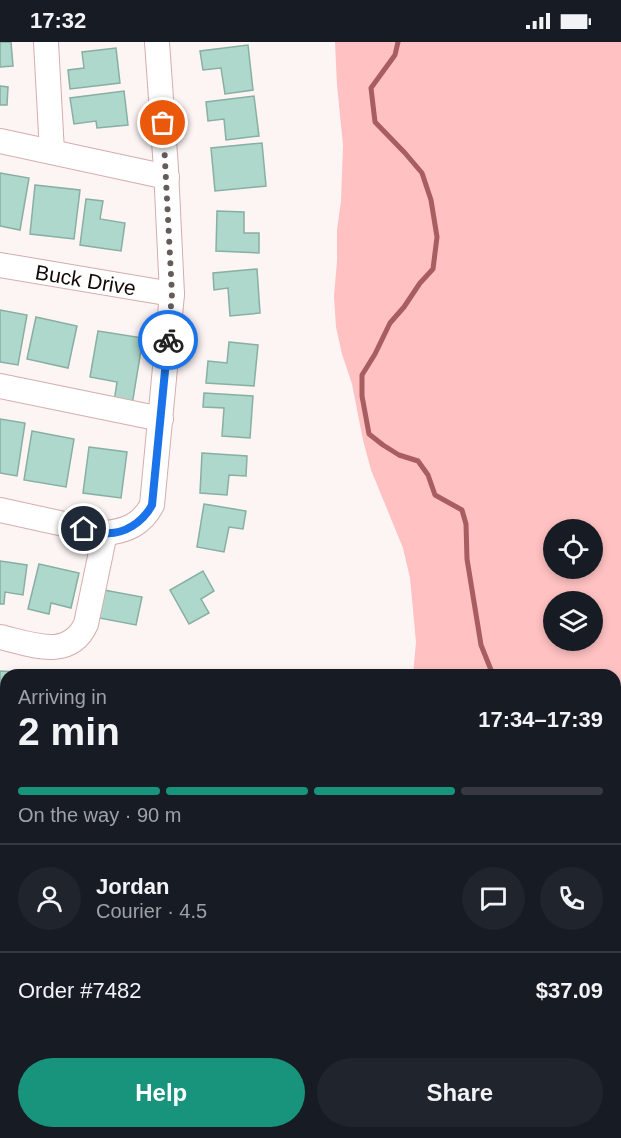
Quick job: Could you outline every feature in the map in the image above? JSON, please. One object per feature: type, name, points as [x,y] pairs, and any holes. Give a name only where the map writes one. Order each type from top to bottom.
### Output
[{"type":"street","points":[[46,42],[52,152]]},
{"type":"street","points":[[0,510],[105,533],[129,528],[146,516],[152,505],[172,294],[167,177],[157,42]]},
{"type":"street","points":[[0,141],[167,177]]},
{"type":"street","name":"Buck Drive","points":[[0,265],[172,294]]},
{"type":"street","points":[[0,386],[161,419]]},
{"type":"street","points":[[0,637],[49,648],[69,644],[81,635],[86,624],[105,533]]},
{"type":"shaded area","points":[[335,42],[621,42],[621,669],[414,669],[416,642],[410,578],[403,548],[371,470],[352,384],[336,327],[334,296],[337,230],[341,201],[343,145]]},
{"type":"building","points":[[0,42],[11,42],[13,66],[0,67]]},
{"type":"building","points":[[248,45],[253,90],[225,94],[221,68],[203,70],[200,51]]},
{"type":"building","points":[[116,48],[120,83],[70,89],[68,70],[84,68],[82,52]]},
{"type":"building","points":[[0,86],[8,87],[7,105],[0,105]]},
{"type":"building","points":[[124,91],[128,125],[97,128],[96,121],[74,124],[70,98]]},
{"type":"building","points":[[254,96],[259,136],[226,140],[224,119],[208,121],[206,102]]},
{"type":"building","points":[[262,143],[266,186],[215,191],[211,148]]},
{"type":"building","points":[[0,173],[29,178],[20,230],[0,226]]},
{"type":"building","points":[[35,185],[80,190],[74,239],[30,234]]},
{"type":"building","points":[[86,199],[103,201],[100,219],[125,223],[121,251],[80,245]]},
{"type":"building","points":[[217,211],[244,212],[244,233],[259,233],[259,253],[216,251]]},
{"type":"building","points":[[257,269],[260,313],[230,316],[228,288],[214,290],[213,273]]},
{"type":"building","points":[[0,310],[27,315],[18,365],[0,362]]},
{"type":"building","points":[[36,317],[77,326],[68,368],[27,359]]},
{"type":"building","points":[[98,331],[143,338],[132,405],[114,402],[117,382],[90,377]]},
{"type":"building","points":[[229,342],[258,345],[254,386],[206,383],[208,361],[227,363]]},
{"type":"building","points":[[204,393],[253,396],[250,438],[222,436],[224,408],[203,407]]},
{"type":"building","points":[[0,419],[25,423],[17,476],[0,473]]},
{"type":"building","points":[[32,431],[74,439],[66,487],[24,480]]},
{"type":"building","points":[[89,447],[127,452],[121,498],[83,493]]},
{"type":"building","points":[[202,453],[247,456],[246,476],[229,475],[227,495],[200,493]]},
{"type":"building","points":[[204,504],[246,511],[243,529],[229,527],[224,552],[197,547]]},
{"type":"building","points":[[0,561],[27,565],[23,595],[5,592],[4,604],[0,604]]},
{"type":"building","points":[[39,564],[79,573],[71,608],[51,603],[49,614],[28,609]]},
{"type":"building","points":[[203,571],[214,591],[201,599],[209,613],[189,624],[170,590]]},
{"type":"building","points":[[104,590],[142,597],[136,625],[99,618]]},
{"type":"waterway","points":[[398,42],[395,55],[371,88],[375,122],[422,173],[431,200],[437,237],[433,269],[390,323],[362,375],[362,396],[369,434],[399,455],[418,461],[428,475],[435,495],[462,510],[466,524],[467,559],[481,645],[491,669]]},
{"type":"way so far","points":[[163,123],[172,294],[168,340]]},
{"type":"route","points":[[84,529],[105,533],[129,528],[146,516],[152,505],[168,340]]}]
